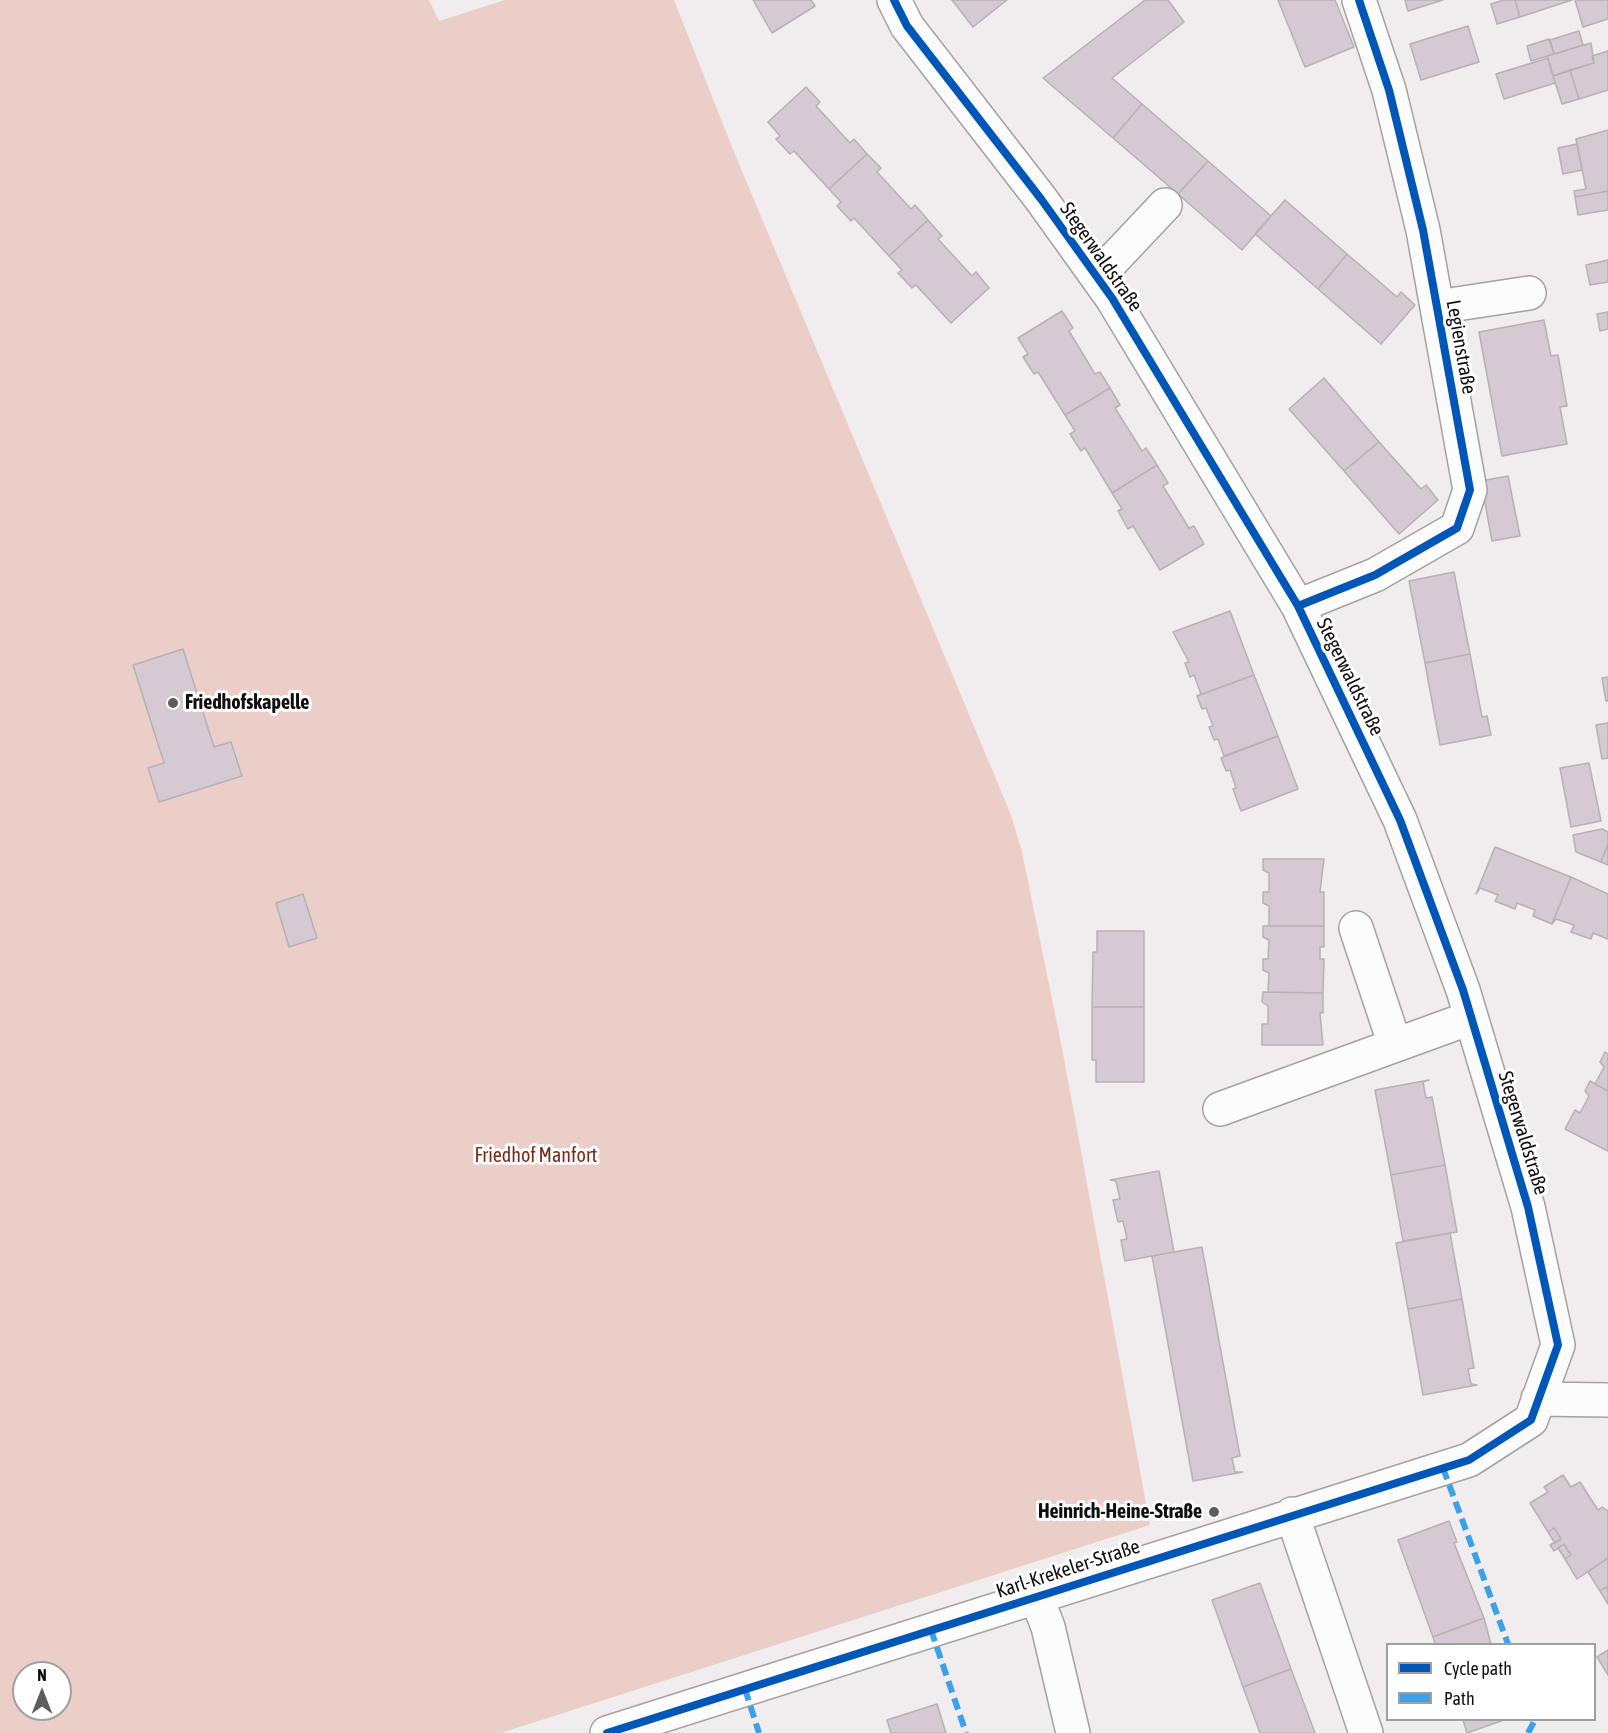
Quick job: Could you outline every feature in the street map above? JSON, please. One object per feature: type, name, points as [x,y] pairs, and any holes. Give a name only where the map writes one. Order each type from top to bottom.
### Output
[{"type":"street","name":"Stegerwaldstraße","points":[[894,0],[907,26],[1041,199],[1097,277],[1298,606],[1400,820],[1470,1018],[1528,1207],[1558,1345],[1535,1410]]},
{"type":"street","name":"Legienstraße","points":[[1298,606],[1375,575],[1457,528],[1470,490],[1423,230],[1389,90],[1359,0]]},
{"type":"street","points":[[1097,277],[1165,205]]},
{"type":"street","points":[[1437,307],[1529,293]]},
{"type":"street","points":[[1356,928],[1395,1045]]},
{"type":"street","points":[[1220,1109],[1470,1018]]},
{"type":"street","points":[[1535,1410],[1608,1400]]},
{"type":"street","name":"Karl-Krekeler-Straße","points":[[607,1733],[1292,1514],[1469,1460],[1535,1410]]},
{"type":"street","points":[[1292,1514],[1366,1733]]},
{"type":"street","points":[[1036,1596],[1048,1627],[1073,1733]]},
{"type":"green space","name":"Friedhof Manfort","points":[[0,0],[429,0],[439,21],[505,0],[674,0],[732,147],[1011,815],[1022,852],[1062,1048],[1150,1525],[501,1733],[0,1733]]},
{"type":"building","points":[[753,0],[811,0],[815,6],[772,33]]},
{"type":"building","points":[[952,0],[1007,0],[973,27]]},
{"type":"building","points":[[1145,0],[1168,0],[1184,22],[1112,78],[1142,104],[1113,138],[1043,78]]},
{"type":"building","points":[[1278,0],[1335,0],[1354,47],[1305,67]]},
{"type":"building","points":[[1405,0],[1443,0],[1408,11]]},
{"type":"building","points":[[1504,0],[1515,0],[1520,17],[1497,24],[1491,4]]},
{"type":"building","points":[[1515,0],[1572,0],[1520,17]]},
{"type":"building","points":[[1575,0],[1608,0],[1608,19],[1583,27]]},
{"type":"building","points":[[1468,26],[1479,62],[1421,80],[1410,44]]},
{"type":"building","points":[[1579,31],[1583,45],[1554,54],[1550,40]]},
{"type":"building","points":[[1549,39],[1554,54],[1531,61],[1527,46]]},
{"type":"building","points":[[1591,43],[1594,63],[1553,76],[1547,56]]},
{"type":"building","points":[[1608,51],[1608,90],[1579,99],[1570,70],[1594,63],[1592,56]]},
{"type":"building","points":[[1548,58],[1555,83],[1504,99],[1496,74]]},
{"type":"building","points":[[1570,70],[1579,99],[1562,104],[1553,76]]},
{"type":"building","points":[[806,87],[820,102],[816,106],[850,143],[854,139],[867,154],[829,189],[794,151],[790,154],[776,139],[780,136],[768,122]]},
{"type":"building","points":[[1142,104],[1208,161],[1178,194],[1113,138]]},
{"type":"building","points":[[1608,130],[1608,191],[1575,197],[1574,191],[1586,189],[1576,139]]},
{"type":"building","points":[[1577,144],[1582,170],[1563,174],[1558,148]]},
{"type":"building","points":[[867,154],[881,168],[877,172],[911,209],[915,205],[928,220],[889,256],[854,218],[851,221],[837,206],[841,202],[829,189]]},
{"type":"building","points":[[1208,161],[1271,216],[1242,250],[1178,194]]},
{"type":"building","points":[[1608,191],[1608,210],[1578,215],[1575,197]]},
{"type":"building","points":[[1285,200],[1347,254],[1318,289],[1255,234]]},
{"type":"building","points":[[928,220],[942,236],[938,239],[972,276],[976,272],[989,288],[951,323],[916,285],[912,288],[898,273],[902,270],[889,256]]},
{"type":"building","points":[[1347,254],[1397,297],[1401,292],[1415,305],[1381,344],[1318,289]]},
{"type":"building","points":[[1608,260],[1608,282],[1590,285],[1586,265]]},
{"type":"building","points":[[1062,311],[1073,328],[1069,331],[1095,374],[1100,372],[1110,388],[1065,415],[1038,372],[1034,374],[1023,357],[1028,354],[1018,338]]},
{"type":"building","points":[[1608,312],[1608,329],[1600,331],[1597,314]]},
{"type":"building","points":[[1544,320],[1551,356],[1558,355],[1567,406],[1560,407],[1567,444],[1502,456],[1479,332]]},
{"type":"building","points":[[1324,378],[1379,442],[1344,471],[1289,409]]},
{"type":"building","points":[[1110,388],[1120,405],[1115,408],[1142,451],[1146,448],[1157,465],[1112,493],[1085,448],[1081,451],[1070,434],[1075,431],[1065,415]]},
{"type":"building","points":[[1379,442],[1421,489],[1426,485],[1438,500],[1399,534],[1344,471]]},
{"type":"building","points":[[1157,465],[1168,483],[1163,486],[1189,528],[1194,526],[1204,544],[1160,570],[1133,526],[1128,529],[1118,511],[1122,509],[1112,493]]},
{"type":"building","points":[[1508,476],[1520,536],[1492,541],[1481,481]]},
{"type":"building","points":[[1454,572],[1470,654],[1425,663],[1409,581]]},
{"type":"building","points":[[1230,611],[1254,675],[1197,696],[1201,694],[1194,675],[1190,677],[1185,663],[1189,662],[1173,632]]},
{"type":"building","name":"Friedhofskapelle","points":[[183,649],[214,747],[231,742],[242,776],[159,802],[148,768],[164,763],[133,665]]},
{"type":"building","points":[[1470,654],[1482,717],[1487,716],[1491,735],[1440,745],[1425,663]]},
{"type":"building","points":[[1254,675],[1278,736],[1224,756],[1218,739],[1214,740],[1209,727],[1213,726],[1206,708],[1202,709],[1197,696]]},
{"type":"building","points":[[1608,677],[1608,701],[1606,701],[1602,678]]},
{"type":"building","points":[[1608,723],[1608,758],[1602,759],[1596,725]]},
{"type":"building","points":[[1278,736],[1298,789],[1241,811],[1233,789],[1236,788],[1230,770],[1226,771],[1221,758]]},
{"type":"building","points":[[1589,763],[1601,821],[1571,827],[1560,768]]},
{"type":"building","points":[[1602,829],[1608,832],[1608,844],[1601,862],[1576,852],[1573,835]]},
{"type":"building","points":[[1608,844],[1608,865],[1601,862]]},
{"type":"building","points":[[1495,847],[1571,877],[1552,924],[1533,916],[1535,910],[1517,903],[1515,909],[1495,901],[1498,895],[1480,888],[1476,894]]},
{"type":"building","points":[[1263,859],[1324,859],[1320,892],[1324,892],[1324,926],[1269,926],[1269,906],[1263,903],[1263,892],[1269,892],[1269,873],[1263,870]]},
{"type":"building","points":[[1571,877],[1608,894],[1608,939],[1593,933],[1591,939],[1571,932],[1574,925],[1556,919],[1552,924]]},
{"type":"building","points":[[303,894],[317,938],[289,947],[276,903]]},
{"type":"building","points":[[1263,926],[1324,926],[1324,947],[1320,947],[1320,959],[1324,959],[1323,993],[1263,992],[1268,992],[1269,973],[1263,970],[1263,959],[1268,959],[1269,940],[1263,937]]},
{"type":"building","points":[[1097,931],[1144,931],[1144,1007],[1092,1007],[1093,952],[1097,952]]},
{"type":"building","points":[[1263,992],[1323,993],[1323,1013],[1320,1013],[1323,1045],[1262,1045],[1262,1024],[1268,1024],[1268,1006],[1262,1002]]},
{"type":"building","points":[[1092,1007],[1144,1007],[1144,1082],[1096,1082],[1096,1060],[1092,1060]]},
{"type":"building","points":[[1605,1052],[1608,1054],[1608,1091],[1595,1084],[1604,1067],[1600,1062]]},
{"type":"building","points":[[1429,1080],[1423,1082],[1426,1098],[1432,1097],[1445,1165],[1391,1175],[1375,1090]]},
{"type":"building","points":[[1590,1081],[1608,1091],[1608,1151],[1565,1129],[1575,1110],[1580,1113],[1589,1096],[1585,1091]]},
{"type":"building","points":[[1445,1165],[1457,1232],[1403,1241],[1391,1175]]},
{"type":"building","points":[[1159,1171],[1174,1252],[1125,1261],[1121,1240],[1127,1239],[1123,1221],[1118,1222],[1113,1200],[1120,1199],[1116,1181],[1110,1180]]},
{"type":"building","points":[[1450,1233],[1462,1299],[1408,1309],[1396,1243]]},
{"type":"building","points":[[1202,1247],[1240,1456],[1232,1458],[1235,1472],[1243,1472],[1193,1481],[1152,1256]]},
{"type":"building","points":[[1462,1299],[1474,1368],[1468,1369],[1471,1384],[1477,1385],[1423,1395],[1408,1309]]},
{"type":"building","points":[[1563,1475],[1571,1487],[1580,1482],[1598,1510],[1602,1507],[1608,1511],[1608,1558],[1577,1579],[1565,1559],[1571,1555],[1564,1544],[1554,1551],[1550,1545],[1561,1539],[1554,1528],[1548,1532],[1530,1503],[1548,1492],[1544,1487]]},
{"type":"building","points":[[1449,1521],[1457,1542],[1454,1543],[1484,1618],[1433,1637],[1398,1540]]},
{"type":"building","points":[[1554,1528],[1561,1539],[1555,1543],[1548,1532]]},
{"type":"building","points":[[1564,1544],[1571,1555],[1565,1559],[1558,1548]]},
{"type":"building","points":[[1608,1558],[1608,1590],[1606,1587],[1600,1591],[1588,1572]]},
{"type":"building","points":[[1260,1583],[1291,1669],[1243,1687],[1212,1600]]},
{"type":"building","points":[[1606,1587],[1608,1590],[1608,1604],[1600,1591]]},
{"type":"building","points":[[1484,1618],[1491,1643],[1435,1643],[1433,1637]]},
{"type":"building","points":[[1608,1650],[1608,1675],[1597,1657]]},
{"type":"building","points":[[1291,1669],[1315,1733],[1260,1733],[1243,1687]]},
{"type":"building","points":[[937,1704],[946,1733],[891,1733],[887,1720]]},
{"type":"building","points":[[1463,1721],[1501,1721],[1467,1733]]},
{"type":"marked path","points":[[1443,1468],[1508,1643]]},
{"type":"marked path","points":[[931,1630],[966,1733]]},
{"type":"marked path","points":[[745,1689],[759,1733]]},
{"type":"marked path","points":[[1528,1733],[1534,1721]]},
{"type":"cycle path","points":[[607,1733],[1469,1460],[1531,1420],[1558,1345],[1528,1207],[1463,990],[1400,820],[1298,606],[1112,298],[1041,199],[907,26],[894,0]]},
{"type":"cycle path","points":[[1298,606],[1375,575],[1457,528],[1470,490],[1423,230],[1389,90],[1359,0]]},
{"type":"place","name":"Friedhofskapelle","points":[[173,703]]},
{"type":"place","name":"Heinrich-Heine-Straße","points":[[1214,1512]]}]
